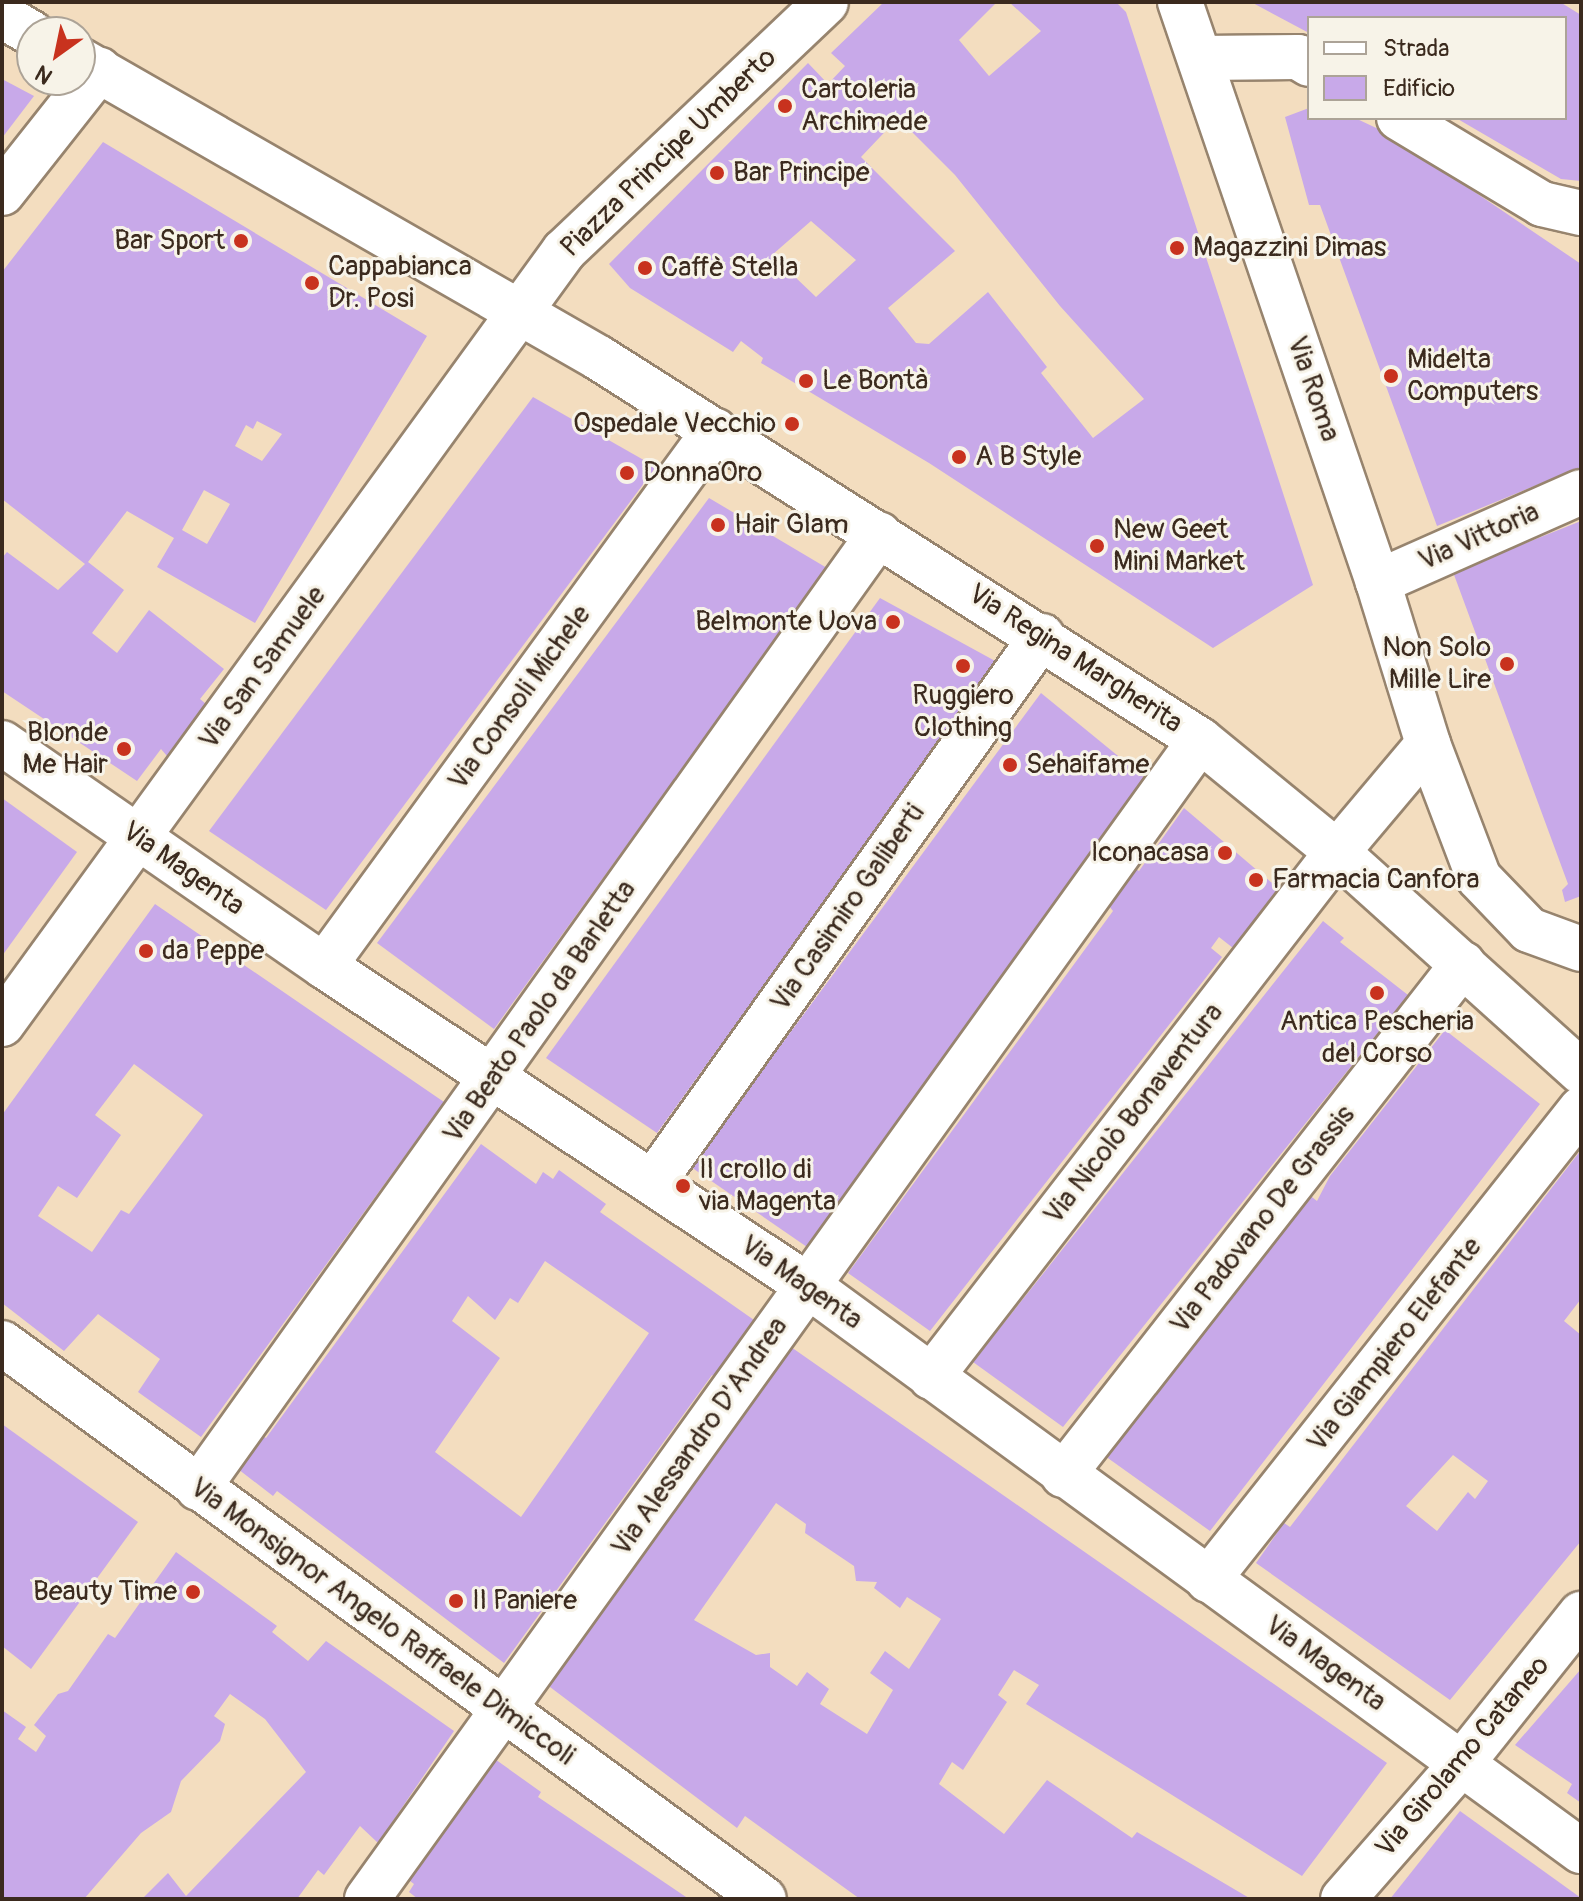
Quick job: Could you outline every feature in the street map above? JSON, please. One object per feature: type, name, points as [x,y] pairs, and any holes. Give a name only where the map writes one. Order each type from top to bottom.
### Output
[{"type":"street","name":"Piazza Principe Umberto","points":[[521,311],[564,251],[826,2]]},
{"type":"street","name":"Via Roma","points":[[1158,2],[1191,32],[1378,582],[1428,744],[1479,878],[1529,930],[1580,947]]},
{"type":"street","points":[[1191,32],[1298,57],[1307,63]]},
{"type":"street","name":"Via Regina Margherita","points":[[96,68],[521,311],[1042,636],[1200,740],[1337,852],[1581,1072]]},
{"type":"street","points":[[2,193],[69,96]]},
{"type":"street","points":[[1402,120],[1542,204],[1581,213]]},
{"type":"street","name":"Via San Samuele","points":[[2,1024],[140,839],[521,311]]},
{"type":"street","name":"Via Consoli Michele","points":[[324,966],[715,430]]},
{"type":"street","name":"Via Vittoria","points":[[1378,582],[1581,492]]},
{"type":"street","name":"Via Beato Paolo da Barletta","points":[[198,1488],[496,1076],[879,534]]},
{"type":"street","name":"Via Casimiro Galiberti","points":[[654,1181],[1042,636]]},
{"type":"street","name":"Via Alessandro D'Andrea","points":[[374,1896],[807,1285],[1200,740]]},
{"type":"street","name":"Via Magenta","points":[[2,743],[324,966],[496,1076],[807,1285],[1581,1851]]},
{"type":"street","name":"Via Nicolò Bonaventura","points":[[931,1377],[1337,852],[1428,744]]},
{"type":"street","name":"Via Padovano De Grassis","points":[[1063,1475],[1463,964]]},
{"type":"street","name":"Via Giampiero Elefante","points":[[1208,1580],[1581,1109]]},
{"type":"street","name":"Via Monsignor Angelo Raffaele Dimiccoli","points":[[2,1343],[504,1713],[764,1899]]},
{"type":"street","name":"Via Girolamo Cataneo","points":[[1343,1899],[1462,1763],[1581,1614]]},
{"type":"building","points":[[884,2],[997,2],[959,40],[989,76],[1041,31],[1009,2],[1116,2],[1126,12],[1313,585],[1213,648],[929,463],[761,363],[763,358],[741,341],[733,352],[630,288],[609,264],[808,63],[828,84],[845,66],[831,53]],"holes":[[[898,118],[955,175],[1060,306],[1144,399],[1093,438],[1041,373],[1047,367],[988,292],[929,344],[916,343],[888,308],[955,251],[861,157]],[[811,221],[856,260],[816,297],[772,255]]]},
{"type":"building","points":[[1251,2],[1560,2],[1581,15],[1581,181],[1561,179],[1459,120],[1567,120],[1567,16],[1307,16],[1307,32]]},
{"type":"building","points":[[2,79],[16,86],[16,96],[34,96],[2,138]]},
{"type":"building","points":[[1307,109],[1307,120],[1359,120],[1389,134],[1581,264],[1581,467],[1437,526],[1320,205],[1309,205],[1285,117]]},
{"type":"building","points":[[103,142],[427,336],[255,623],[157,567],[174,538],[127,511],[88,562],[124,590],[92,633],[117,653],[149,610],[224,669],[200,699],[206,704],[167,756],[161,749],[137,781],[2,691],[2,558],[7,552],[58,590],[85,564],[2,499],[2,272]],"holes":[[[257,421],[282,434],[262,461],[235,446],[246,425],[253,429]],[[204,490],[230,504],[207,544],[182,530]]]},
{"type":"building","points":[[533,397],[656,467],[326,910],[209,831]]},
{"type":"building","points":[[709,498],[827,568],[494,1029],[377,943]]},
{"type":"building","points":[[1581,521],[1581,896],[1565,902],[1562,890],[1568,884],[1453,572]]},
{"type":"building","points":[[880,598],[997,662],[657,1133],[546,1058]]},
{"type":"building","points":[[1041,693],[1145,778],[807,1247],[691,1167]]},
{"type":"building","points":[[2,798],[77,852],[2,956]]},
{"type":"building","points":[[1184,808],[1279,889],[1233,948],[1219,937],[1211,948],[1222,957],[930,1331],[848,1273],[1113,911],[1109,906],[1134,868],[1139,871]]},
{"type":"building","points":[[155,904],[444,1102],[201,1437],[138,1392],[160,1359],[98,1314],[64,1351],[2,1303],[2,1115]],"holes":[[[134,1064],[203,1115],[129,1214],[121,1210],[92,1252],[38,1216],[58,1186],[77,1198],[121,1135],[95,1115]]]},
{"type":"building","points":[[1323,921],[1344,938],[1340,942],[1408,995],[1063,1427],[973,1362]]},
{"type":"building","points":[[1445,1030],[1540,1104],[1210,1531],[1105,1456],[1308,1194],[1317,1201],[1330,1176]]},
{"type":"building","points":[[481,1144],[536,1184],[543,1172],[553,1179],[559,1170],[606,1204],[600,1212],[754,1320],[717,1379],[712,1375],[504,1663],[277,1491],[273,1496],[238,1469],[261,1435],[266,1438]],"holes":[[[545,1261],[649,1333],[521,1517],[435,1452],[500,1358],[452,1321],[468,1296],[495,1320],[510,1298],[518,1303]]]},
{"type":"building","points":[[1581,1150],[1581,1299],[1564,1321],[1581,1335],[1581,1541],[1450,1700],[1256,1563],[1284,1523],[1290,1527]],"holes":[[[1453,1455],[1488,1481],[1475,1499],[1468,1492],[1437,1531],[1406,1506]]]},
{"type":"building","points":[[791,1347],[1387,1763],[1302,1876],[1026,1704],[1039,1685],[1014,1670],[998,1695],[1007,1702],[963,1770],[952,1762],[939,1784],[1004,1834],[1047,1780],[1132,1838],[1137,1832],[1251,1899],[860,1899],[745,1816],[737,1828],[546,1684]],"holes":[[[776,1503],[806,1524],[805,1533],[854,1566],[856,1581],[877,1582],[874,1588],[900,1608],[907,1597],[941,1619],[909,1669],[885,1651],[870,1673],[893,1690],[867,1734],[820,1704],[829,1689],[807,1672],[797,1686],[770,1667],[770,1653],[756,1655],[694,1620]]]},
{"type":"building","points":[[2,1424],[138,1522],[31,1669],[2,1646]]},
{"type":"building","points":[[176,1552],[277,1626],[272,1632],[308,1661],[326,1641],[454,1731],[378,1843],[360,1826],[324,1875],[318,1870],[297,1899],[142,1899],[168,1873],[186,1896],[306,1772],[265,1719],[230,1694],[214,1716],[225,1724],[220,1741],[181,1781],[171,1812],[141,1833],[84,1899],[2,1899],[2,1710],[26,1727],[18,1739],[36,1752],[46,1736],[34,1725],[58,1694],[68,1691],[108,1634],[115,1638]]},
{"type":"building","points":[[1581,1669],[1581,1803],[1567,1793],[1572,1784],[1515,1745]]},
{"type":"building","points":[[492,1757],[541,1792],[538,1797],[689,1899],[418,1899],[409,1892],[414,1884],[406,1878]]},
{"type":"building","points":[[1460,1811],[1581,1898],[1581,1899],[1390,1899]]},
{"type":"place","name":"Cartoleria Archimede","points":[[785,106]]},
{"type":"place","name":"Bar Principe","points":[[717,173]]},
{"type":"place","name":"Bar Sport","points":[[241,241]]},
{"type":"place","name":"Magazzini Dimas","points":[[1177,248]]},
{"type":"place","name":"Caffè Stella","points":[[645,268]]},
{"type":"place","name":"Cappabianca Dr. Posi","points":[[312,283]]},
{"type":"place","name":"Midelta Computers","points":[[1391,376]]},
{"type":"place","name":"Le Bontà","points":[[806,381]]},
{"type":"place","name":"Ospedale Vecchio","points":[[792,424]]},
{"type":"place","name":"A B Style","points":[[959,457]]},
{"type":"place","name":"DonnaOro","points":[[627,473]]},
{"type":"place","name":"Hair Glam","points":[[718,525]]},
{"type":"place","name":"New Geet Mini Market","points":[[1097,546]]},
{"type":"place","name":"Belmonte Uova","points":[[893,622]]},
{"type":"place","name":"Non Solo Mille Lire","points":[[1507,664]]},
{"type":"place","name":"Ruggiero Clothing","points":[[963,666]]},
{"type":"place","name":"Blonde Me Hair","points":[[124,749]]},
{"type":"place","name":"Sehaifame","points":[[1010,765]]},
{"type":"place","name":"Iconacasa","points":[[1225,853]]},
{"type":"place","name":"Farmacia Canfora","points":[[1256,880]]},
{"type":"place","name":"da Peppe","points":[[146,951]]},
{"type":"place","name":"Antica Pescheria del Corso","points":[[1377,993]]},
{"type":"place","name":"Il crollo di via Magenta","points":[[683,1186]]},
{"type":"place","name":"Beauty Time","points":[[193,1592]]},
{"type":"place","name":"Il Paniere","points":[[456,1601]]}]
